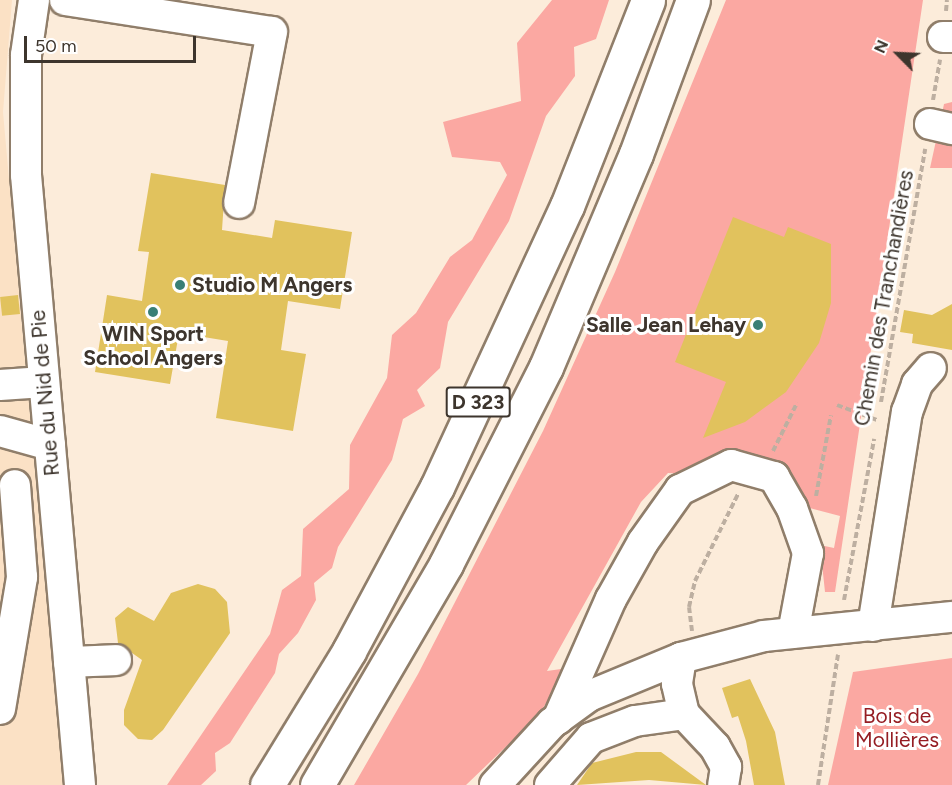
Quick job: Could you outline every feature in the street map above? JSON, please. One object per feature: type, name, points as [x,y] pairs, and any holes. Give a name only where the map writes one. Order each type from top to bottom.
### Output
[{"type":"highway","name":"D 323","points":[[267,785],[349,651],[442,476],[567,206],[648,0]]},
{"type":"highway","name":"D 323","points":[[317,785],[446,564],[546,367],[636,154],[693,0]]},
{"type":"street","name":"Rue du Nid de Pie","points":[[34,0],[24,134],[80,785]]},
{"type":"street","points":[[66,0],[272,32],[239,203]]},
{"type":"street","points":[[873,626],[907,412],[917,384],[931,368]]},
{"type":"street","points":[[0,385],[44,382]]},
{"type":"street","points":[[0,430],[50,445]]},
{"type":"street","points":[[558,718],[611,598],[680,490],[731,465],[756,469],[785,490],[796,518],[808,553],[793,633]]},
{"type":"street","points":[[0,709],[22,577],[15,485]]},
{"type":"street","points":[[495,785],[558,718],[589,696],[688,648],[793,633],[952,617]]},
{"type":"street","points":[[688,648],[677,684],[684,714],[715,747],[726,766],[723,785]]},
{"type":"street","points":[[69,662],[116,660]]},
{"type":"street","points":[[550,785],[591,738],[635,721],[684,714]]},
{"type":"path","name":"Chemin des Tranchandières","points":[[844,600],[877,420],[941,127],[948,37],[947,0]]},
{"type":"path","points":[[688,648],[689,607],[695,581],[726,508],[773,450],[797,403]]},
{"type":"path","points":[[837,405],[877,420]]},
{"type":"path","points":[[796,518],[813,510],[831,415]]},
{"type":"path","points":[[818,785],[838,652]]},
{"type":"shaded area","points":[[0,0],[12,0],[3,112],[63,785],[0,785]]},
{"type":"green space","points":[[552,0],[609,0],[596,39],[574,47],[575,76],[546,116],[509,221],[448,322],[440,368],[417,390],[425,406],[403,419],[392,460],[338,547],[332,568],[314,583],[316,600],[298,633],[279,654],[275,673],[230,743],[215,753],[216,771],[201,785],[167,785],[270,634],[282,590],[301,576],[303,529],[349,489],[350,445],[387,378],[392,335],[416,313],[450,257],[472,240],[507,175],[500,162],[452,157],[443,122],[521,101],[517,43]]},
{"type":"green space","points":[[726,0],[923,0],[835,592],[825,592],[820,545],[834,548],[840,516],[802,506],[772,461],[740,453],[686,474],[668,473],[641,502],[547,671],[568,668],[538,716],[466,785],[354,785],[418,674],[543,431],[615,272]]},
{"type":"green space","points":[[952,102],[952,168],[930,168],[944,104]]},
{"type":"green space","name":"Bois de Mollières","points":[[952,658],[952,785],[828,785],[853,672]]},
{"type":"building","points":[[151,173],[225,185],[222,230],[272,238],[275,220],[352,232],[340,309],[288,301],[281,350],[306,354],[293,431],[216,418],[228,341],[179,333],[170,384],[95,372],[107,295],[142,301],[149,252],[138,251]]},
{"type":"building","name":"Salle Jean Lehay","points":[[733,217],[784,237],[788,227],[831,244],[831,303],[819,343],[786,392],[745,422],[703,438],[726,382],[675,362]]},
{"type":"building","points":[[18,295],[20,314],[2,316],[0,297]]},
{"type":"building","points":[[952,304],[952,350],[912,343],[913,334],[900,332],[904,310],[932,315]]},
{"type":"building","points":[[198,584],[215,589],[227,602],[230,633],[163,730],[152,740],[138,739],[124,725],[124,710],[142,660],[118,643],[115,618],[128,607],[154,621],[171,593]]},
{"type":"building","points":[[750,679],[775,732],[785,785],[754,785],[746,741],[738,716],[732,718],[722,688]]},
{"type":"building","points":[[636,752],[661,752],[706,785],[649,780],[577,785],[592,763]]},
{"type":"place","name":"Studio M Angers","points":[[180,285]]},
{"type":"place","name":"WIN Sport School Angers","points":[[153,312]]},
{"type":"place","name":"Salle Jean Lehay","points":[[758,325]]}]
